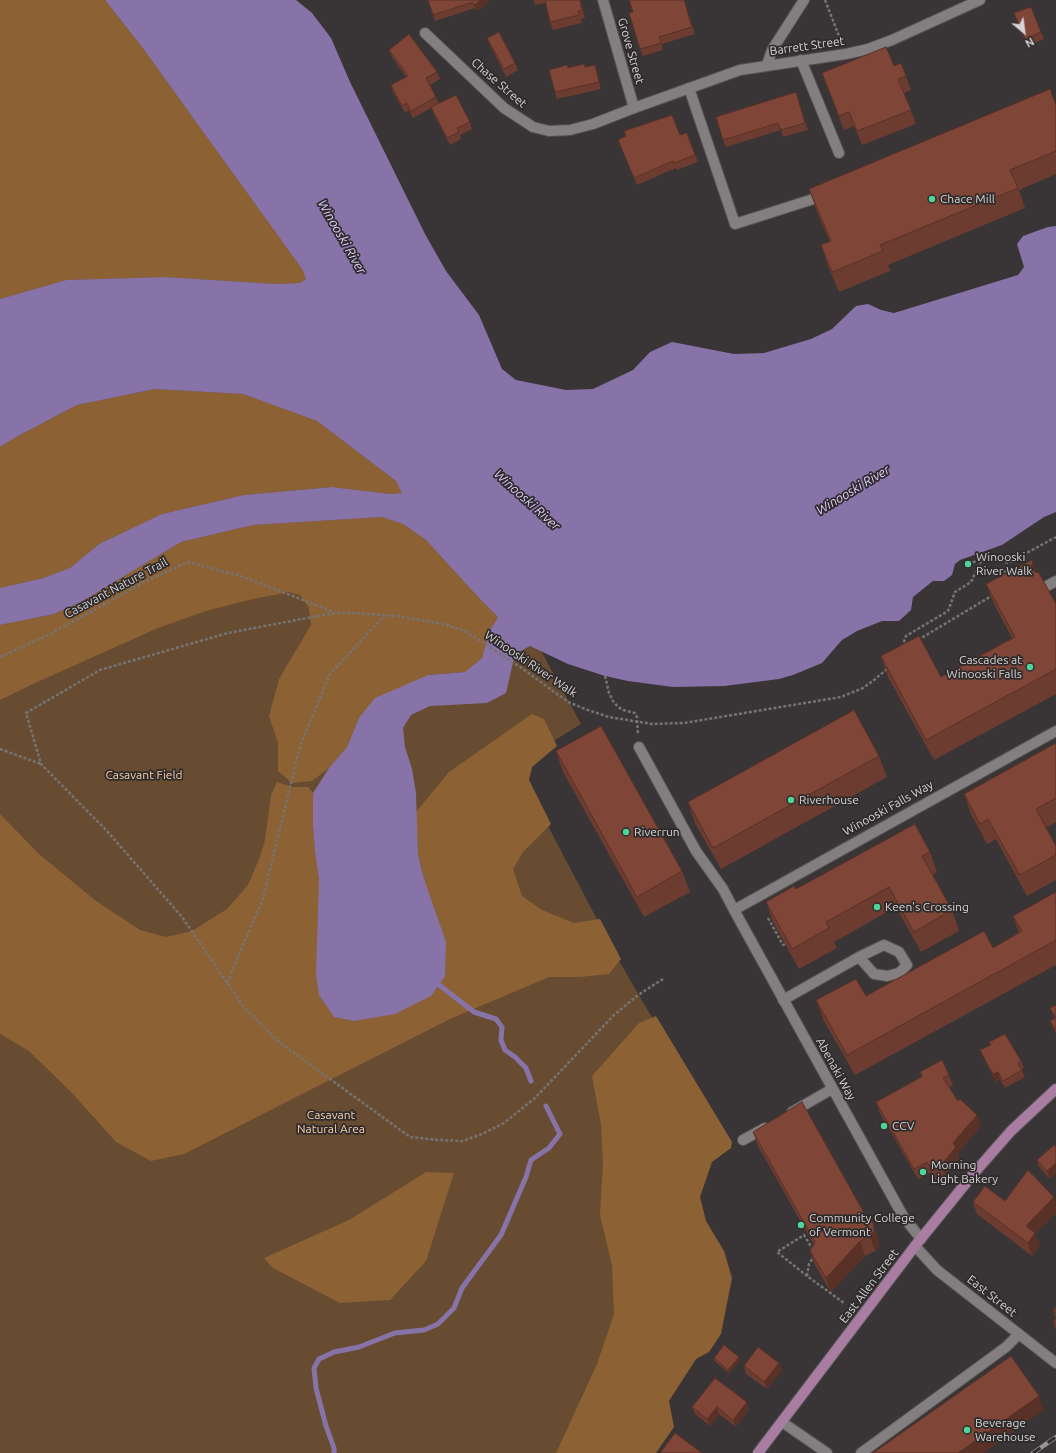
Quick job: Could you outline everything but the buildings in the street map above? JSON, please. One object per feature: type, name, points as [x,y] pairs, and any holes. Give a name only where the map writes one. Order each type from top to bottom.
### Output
[{"type":"main road","name":"East Allen Street","points":[[758,1453],[918,1243],[999,1143],[1023,1118],[1056,1089]]},
{"type":"street","name":"Grove Street","points":[[603,0],[634,108]]},
{"type":"street","points":[[767,65],[772,50],[804,0]]},
{"type":"street","name":"Barrett Street","points":[[634,108],[740,70],[846,54],[868,49],[892,40],[980,0]]},
{"type":"street","name":"Chase Street","points":[[425,33],[504,108],[533,127],[549,131],[570,130],[593,124],[634,108]]},
{"type":"street","points":[[801,60],[839,153]]},
{"type":"street","points":[[689,88],[735,224],[838,191]]},
{"type":"street","points":[[1045,587],[1056,581]]},
{"type":"street","name":"Winooski Falls Way","points":[[734,910],[1056,730]]},
{"type":"street","name":"Abenaki Way","points":[[639,747],[696,851],[723,889],[918,1243]]},
{"type":"street","points":[[783,1000],[859,957]]},
{"type":"street","points":[[743,1140],[832,1089]]},
{"type":"street","name":"East Street","points":[[918,1243],[937,1270],[1056,1363]]},
{"type":"street","points":[[861,1453],[1006,1347],[1019,1334]]},
{"type":"street","points":[[782,1422],[827,1453]]},
{"type":"path","points":[[825,0],[842,43]]},
{"type":"path","points":[[968,564],[989,556],[1008,563],[1056,537]]},
{"type":"path","points":[[907,647],[901,651],[906,636],[948,611],[955,592],[971,582],[982,559]]},
{"type":"path","name":"Casavant Nature Trail","points":[[0,657],[48,635],[142,582],[188,562],[241,576],[334,613]]},
{"type":"path","points":[[1000,583],[1006,569]]},
{"type":"path","points":[[914,643],[993,595],[996,589]]},
{"type":"path","points":[[41,764],[26,713],[100,670],[228,633],[334,613]]},
{"type":"path","name":"Winooski River Walk","points":[[334,613],[385,615],[444,624],[467,632],[523,669],[568,702],[609,717],[637,722],[668,724],[684,723],[841,697],[863,688],[891,666]]},
{"type":"path","points":[[227,983],[263,899],[300,746],[330,674],[385,615]]},
{"type":"path","points":[[606,676],[608,693],[613,701],[618,708],[635,713],[637,722]]},
{"type":"path","points":[[0,749],[41,764],[108,831],[182,917],[243,1006],[260,1025],[279,1042],[410,1137],[463,1141],[504,1124],[535,1098],[614,1015],[638,995],[662,979]]},
{"type":"path","points":[[768,918],[783,945],[785,944]]},
{"type":"path","points":[[807,1276],[809,1264],[815,1254],[804,1235],[777,1252],[807,1276],[844,1303]]},
{"type":"green space","name":"Casavant Natural Area","points":[[0,0],[157,0],[325,255],[581,724],[518,763],[550,830],[618,959],[731,1145],[707,1161],[634,1453],[0,1453]]},
{"type":"shaded area","points":[[0,0],[105,0],[142,47],[302,269],[306,279],[300,283],[276,284],[165,277],[66,280],[0,299]]},
{"type":"shaded area","points":[[155,389],[243,394],[317,421],[396,481],[403,493],[390,494],[332,487],[244,495],[162,514],[99,544],[70,568],[43,578],[0,588],[0,447],[77,405]]},
{"type":"shaded area","points":[[382,517],[403,524],[426,540],[498,617],[489,632],[482,658],[465,672],[428,675],[359,718],[347,747],[329,768],[312,781],[292,783],[278,771],[278,743],[269,716],[279,679],[311,625],[309,608],[300,595],[289,592],[253,599],[206,611],[158,628],[0,700],[0,625],[54,614],[81,602],[181,542],[253,525]]},
{"type":"shaded area","points":[[532,714],[544,719],[557,746],[532,767],[529,780],[551,824],[523,852],[513,869],[522,896],[542,910],[574,923],[600,919],[621,959],[609,974],[580,977],[549,977],[450,1019],[184,1154],[151,1161],[116,1142],[72,1093],[29,1051],[0,1034],[0,814],[39,854],[96,901],[140,930],[166,937],[192,931],[227,909],[248,885],[260,857],[265,840],[271,795],[277,782],[292,787],[308,787],[313,793],[313,827],[319,880],[319,995],[334,1017],[354,1021],[424,879],[418,855],[416,812],[449,772]]},
{"type":"shaded area","points":[[656,1016],[732,1142],[731,1148],[712,1162],[700,1197],[706,1221],[724,1251],[732,1278],[721,1334],[709,1352],[696,1359],[669,1401],[674,1427],[656,1453],[556,1453],[597,1364],[614,1314],[612,1265],[600,1215],[603,1162],[601,1125],[592,1076],[639,1023]]},
{"type":"shaded area","points":[[426,1172],[454,1173],[426,1261],[390,1300],[340,1303],[273,1268],[264,1258],[349,1220]]},
{"type":"water","name":"Winooski River","points":[[105,0],[296,0],[312,13],[331,38],[350,82],[425,234],[446,271],[479,315],[502,369],[516,380],[566,390],[593,389],[633,370],[650,352],[672,342],[734,354],[764,353],[811,339],[832,329],[856,306],[868,304],[881,310],[894,313],[1018,275],[1024,267],[1017,244],[1023,236],[1048,227],[1056,226],[1056,512],[1044,517],[1002,545],[960,560],[955,564],[952,575],[944,581],[933,581],[913,597],[911,610],[899,621],[882,621],[857,631],[842,640],[822,663],[793,675],[779,679],[724,686],[673,687],[628,681],[605,676],[568,664],[530,646],[515,654],[506,693],[487,703],[430,706],[411,715],[403,728],[405,747],[412,769],[416,793],[418,855],[424,879],[446,942],[445,976],[431,996],[395,1014],[354,1021],[334,1017],[319,995],[316,975],[319,880],[313,827],[313,793],[329,768],[347,747],[359,718],[375,698],[428,675],[465,672],[482,658],[489,632],[498,617],[426,540],[403,524],[382,517],[253,525],[181,542],[81,602],[54,614],[0,625],[0,588],[43,578],[70,568],[99,544],[162,514],[244,495],[332,487],[390,494],[402,493],[396,481],[317,421],[243,394],[155,389],[77,405],[0,447],[0,299],[66,280],[165,277],[276,284],[300,283],[306,279],[302,269],[142,47]]},
{"type":"waterway","points":[[434,981],[474,1012],[496,1019],[502,1027],[501,1040],[505,1050],[526,1068],[531,1081]]},
{"type":"waterway","points":[[334,1453],[334,1448],[326,1426],[316,1388],[314,1368],[319,1359],[334,1352],[359,1347],[395,1333],[424,1330],[438,1324],[454,1308],[462,1288],[501,1235],[526,1177],[531,1160],[549,1148],[560,1134],[546,1106]]},
{"type":"railway","points":[[1033,1453],[1056,1437]]},
{"type":"place","name":"Chace Mill","points":[[932,199]]},
{"type":"place","name":"Winooski River Walk","points":[[968,564]]},
{"type":"place","name":"Cascades at Winooski Falls","points":[[1030,667]]},
{"type":"place","name":"Riverhouse","points":[[791,800]]},
{"type":"place","name":"Riverrun","points":[[626,832]]},
{"type":"place","name":"Keen's Crossing","points":[[877,907]]},
{"type":"place","name":"CCV","points":[[884,1126]]},
{"type":"place","name":"Morning Light Bakery","points":[[923,1172]]},
{"type":"place","name":"Community College of Vermont","points":[[801,1225]]},
{"type":"place","name":"Beverage Warehouse","points":[[967,1430]]},
{"type":"park label","name":"Casavant Field","points":[[144,775]]}]
